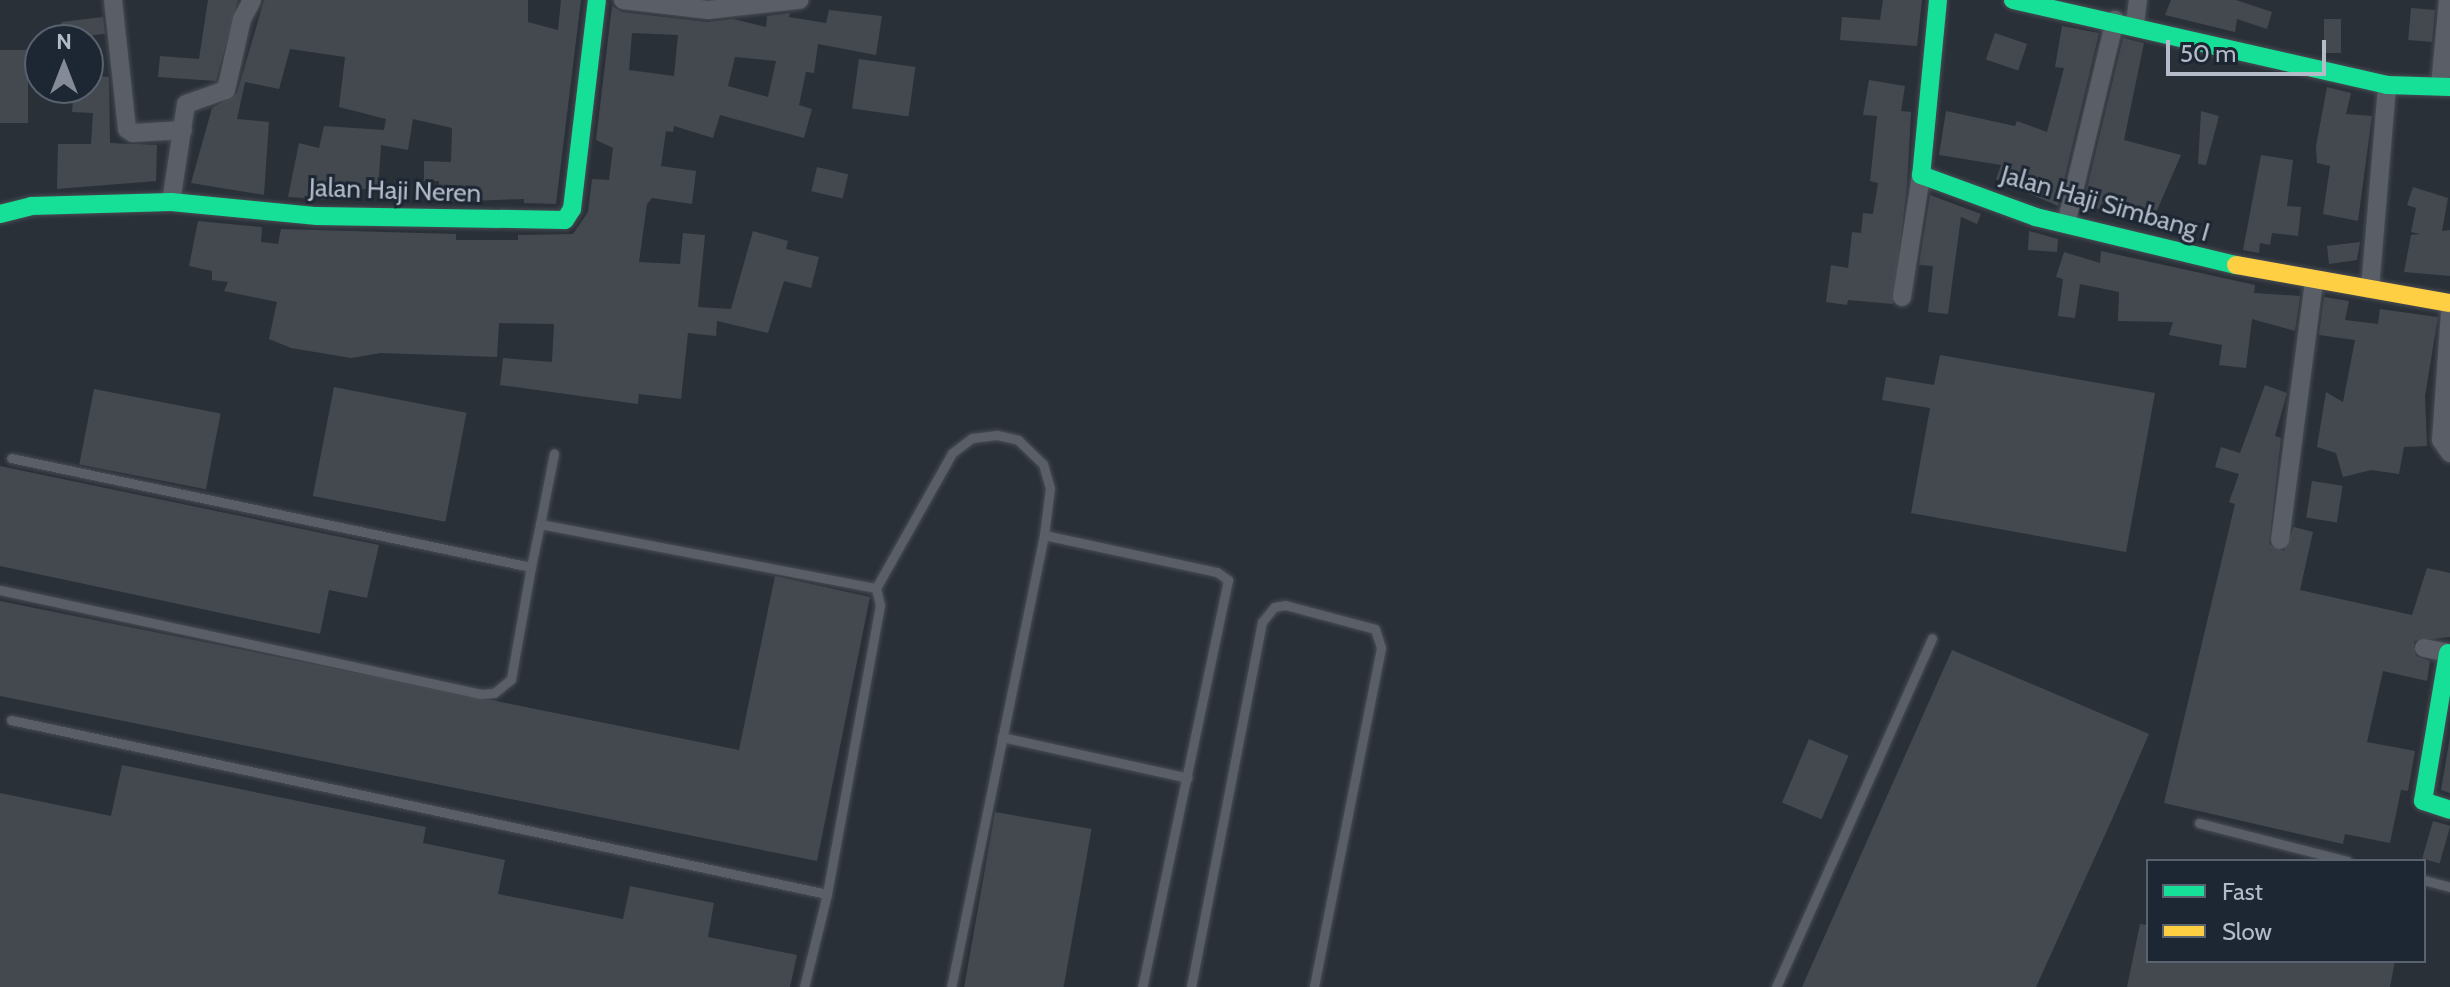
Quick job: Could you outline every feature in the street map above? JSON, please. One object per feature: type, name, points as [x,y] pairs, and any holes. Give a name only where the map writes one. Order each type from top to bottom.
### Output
[{"type":"street","points":[[113,0],[127,129],[133,133],[183,130]]},
{"type":"street","points":[[171,202],[188,100],[226,90],[242,19],[252,0]]},
{"type":"street","name":"Jalan Haji Neren","points":[[0,214],[31,206],[171,202],[317,216],[565,220],[572,209],[597,0]]},
{"type":"street","points":[[623,0],[708,10],[799,0]]},
{"type":"street","points":[[1902,297],[1921,175],[1938,0]]},
{"type":"street","points":[[2013,0],[2135,24],[2387,85],[2445,86],[2448,0]]},
{"type":"street","points":[[2135,24],[2138,0]]},
{"type":"street","points":[[2066,224],[2115,20]]},
{"type":"street","points":[[2370,289],[2387,85]]},
{"type":"street","name":"Jalan Haji Simbang I","points":[[1921,175],[2066,224],[2184,256],[2450,303]]},
{"type":"street","points":[[2280,540],[2314,281]]},
{"type":"street","points":[[2450,312],[2441,440],[2450,453]]},
{"type":"street","points":[[2424,648],[2449,653],[2423,801],[2450,810]]},
{"type":"lane","points":[[804,987],[827,894],[880,605],[876,588],[952,453],[972,438],[997,435],[1018,440],[1043,464],[1050,488],[1044,535],[951,987]]},
{"type":"lane","points":[[0,590],[480,694],[494,693],[511,679],[554,453]]},
{"type":"lane","points":[[11,458],[531,567]]},
{"type":"lane","points":[[540,524],[876,588]]},
{"type":"lane","points":[[1044,535],[1217,572],[1228,580],[1142,987]]},
{"type":"lane","points":[[1191,987],[1262,622],[1274,607],[1285,605],[1375,629],[1381,648],[1314,987]]},
{"type":"lane","points":[[1776,987],[1932,638]]},
{"type":"lane","points":[[11,720],[827,894]]},
{"type":"lane","points":[[1002,737],[1188,778]]},
{"type":"lane","points":[[2199,823],[2339,859]]},
{"type":"lane","points":[[2426,881],[2450,887]]},
{"type":"building","points":[[208,0],[238,0],[216,81],[158,77],[160,56],[199,59]]},
{"type":"building","points":[[264,0],[528,0],[528,22],[558,30],[561,0],[581,0],[556,204],[524,203],[524,199],[438,202],[439,181],[424,181],[424,161],[451,162],[452,128],[413,119],[408,150],[381,145],[378,190],[335,187],[332,200],[288,197],[299,143],[319,148],[324,126],[384,130],[386,119],[339,107],[345,57],[290,49],[279,89],[245,82],[237,119],[269,122],[264,195],[191,183],[212,108],[237,93]]},
{"type":"building","points":[[1883,0],[1922,0],[1917,46],[1840,40],[1842,17],[1880,20]]},
{"type":"building","points":[[2171,0],[2236,0],[2272,12],[2267,29],[2237,19],[2235,32],[2165,15]]},
{"type":"building","points":[[612,6],[622,12],[707,22],[733,19],[766,27],[767,16],[790,13],[789,17],[826,23],[829,10],[882,16],[876,55],[818,44],[814,73],[806,72],[799,105],[812,109],[804,138],[720,115],[713,138],[674,126],[673,132],[666,131],[661,166],[696,171],[692,204],[652,198],[647,204],[639,262],[680,264],[683,233],[705,235],[698,307],[731,309],[753,231],[788,241],[786,249],[819,257],[811,288],[784,281],[768,333],[717,321],[716,336],[688,333],[681,399],[639,394],[638,404],[500,385],[503,358],[552,362],[554,324],[499,323],[497,357],[381,353],[351,358],[291,348],[269,339],[277,302],[224,291],[228,282],[212,280],[212,271],[189,266],[198,221],[262,227],[261,242],[278,244],[281,229],[456,234],[456,240],[518,240],[518,235],[573,234],[588,212],[592,179],[609,180],[613,148],[596,140]],"holes":[[[632,33],[678,35],[674,76],[629,70]],[[735,57],[776,61],[768,97],[728,86]]]},
{"type":"building","points":[[2411,8],[2435,10],[2432,42],[2408,40]]},
{"type":"building","points":[[103,17],[104,24],[62,24]]},
{"type":"building","points":[[2324,19],[2341,19],[2341,53],[2324,53]]},
{"type":"building","points":[[2062,26],[2099,33],[2058,206],[1996,179],[2001,165],[1939,155],[1946,111],[2015,126],[2017,121],[2047,132],[2064,68],[2055,67]]},
{"type":"building","points":[[1995,33],[2027,44],[2018,71],[1986,59]]},
{"type":"building","points":[[2123,38],[2144,43],[2124,140],[2181,155],[2152,222],[2083,205]]},
{"type":"building","points":[[0,50],[24,50],[24,104],[28,104],[28,123],[0,123]]},
{"type":"building","points":[[859,59],[915,67],[908,116],[852,109]]},
{"type":"building","points":[[104,77],[109,77],[110,143],[157,145],[156,181],[57,189],[58,144],[91,144],[93,113],[72,112],[73,104],[104,104]]},
{"type":"building","points":[[1869,80],[1905,86],[1901,111],[1911,112],[1907,186],[1893,304],[1848,300],[1847,305],[1826,302],[1831,265],[1848,268],[1852,232],[1861,233],[1863,213],[1873,214],[1878,183],[1870,181],[1877,116],[1863,115]]},
{"type":"building","points":[[2327,87],[2351,93],[2346,114],[2372,116],[2358,221],[2323,214],[2330,166],[2317,163],[2316,146]]},
{"type":"building","points":[[2201,111],[2219,116],[2206,165],[2198,164]]},
{"type":"building","points":[[2261,155],[2293,160],[2287,206],[2301,207],[2298,236],[2272,233],[2270,245],[2260,243],[2259,253],[2243,250]]},
{"type":"building","points":[[817,167],[848,174],[843,199],[811,191]]},
{"type":"building","points":[[2413,187],[2448,198],[2442,231],[2450,230],[2450,276],[2404,272],[2411,235],[2420,234],[2411,232],[2416,208],[2407,205]]},
{"type":"building","points":[[1930,195],[1981,214],[1977,224],[1961,217],[1948,314],[1928,312],[1933,266],[1919,265]]},
{"type":"building","points":[[2029,231],[2058,239],[2057,252],[2028,250]]},
{"type":"building","points":[[2360,242],[2357,260],[2329,264],[2327,246]]},
{"type":"building","points":[[2101,251],[2255,285],[2254,293],[2300,296],[2295,331],[2252,319],[2246,368],[2219,365],[2222,345],[2169,335],[2173,322],[2118,321],[2119,292],[2080,284],[2075,318],[2058,316],[2063,279],[2056,277],[2064,252],[2100,263]]},
{"type":"building","points":[[2324,297],[2349,301],[2345,320],[2378,324],[2380,309],[2438,317],[2425,396],[2427,446],[2404,447],[2399,474],[2371,470],[2343,477],[2336,453],[2317,447],[2326,392],[2343,402],[2355,340],[2319,335]]},
{"type":"building","points":[[1940,355],[2155,393],[2126,552],[1911,513],[1930,408],[1882,400],[1886,377],[1934,385]]},
{"type":"building","points":[[2265,385],[2287,393],[2275,436],[2281,438],[2269,544],[2284,551],[2294,527],[2313,532],[2300,590],[2412,615],[2427,568],[2450,573],[2450,637],[2414,641],[2416,656],[2430,661],[2427,681],[2383,671],[2367,742],[2415,751],[2408,791],[2401,790],[2390,843],[2345,834],[2343,844],[2164,803],[2235,504],[2229,502],[2239,474],[2215,467],[2221,447],[2240,453]]},
{"type":"building","points":[[334,387],[467,413],[445,522],[313,496]]},
{"type":"building","points":[[94,389],[221,414],[206,489],[79,465]]},
{"type":"building","points":[[0,466],[379,545],[367,598],[329,590],[320,634],[0,566]]},
{"type":"building","points":[[2312,481],[2343,486],[2337,522],[2306,518]]},
{"type":"building","points":[[775,576],[870,597],[817,861],[0,696],[0,601],[739,750]]},
{"type":"building","points":[[1952,650],[2149,734],[2114,815],[2036,987],[1802,987]]},
{"type":"building","points":[[2450,737],[2450,793],[2441,790]]},
{"type":"building","points":[[1809,739],[1849,756],[1822,819],[1782,803]]},
{"type":"building","points":[[122,765],[426,827],[423,843],[505,860],[498,894],[623,919],[630,886],[714,903],[708,937],[797,955],[790,987],[0,987],[0,793],[111,816]]},
{"type":"building","points":[[995,812],[1092,829],[1064,987],[964,987]]},
{"type":"building","points":[[2433,821],[2450,826],[2440,863],[2422,858]]},
{"type":"building","points":[[2140,924],[2146,925],[2146,963],[2395,963],[2390,987],[2127,987]]},
{"type":"traffic: fast","points":[[0,214],[31,206],[171,202],[317,216],[565,220],[572,209],[597,0]]},
{"type":"traffic: fast","points":[[1938,0],[1921,175],[2036,217],[2236,265]]},
{"type":"traffic: fast","points":[[2013,0],[2387,85],[2450,87]]},
{"type":"traffic: fast","points":[[2448,653],[2423,801],[2450,810]]},
{"type":"traffic: slow","points":[[2236,265],[2450,303]]}]
